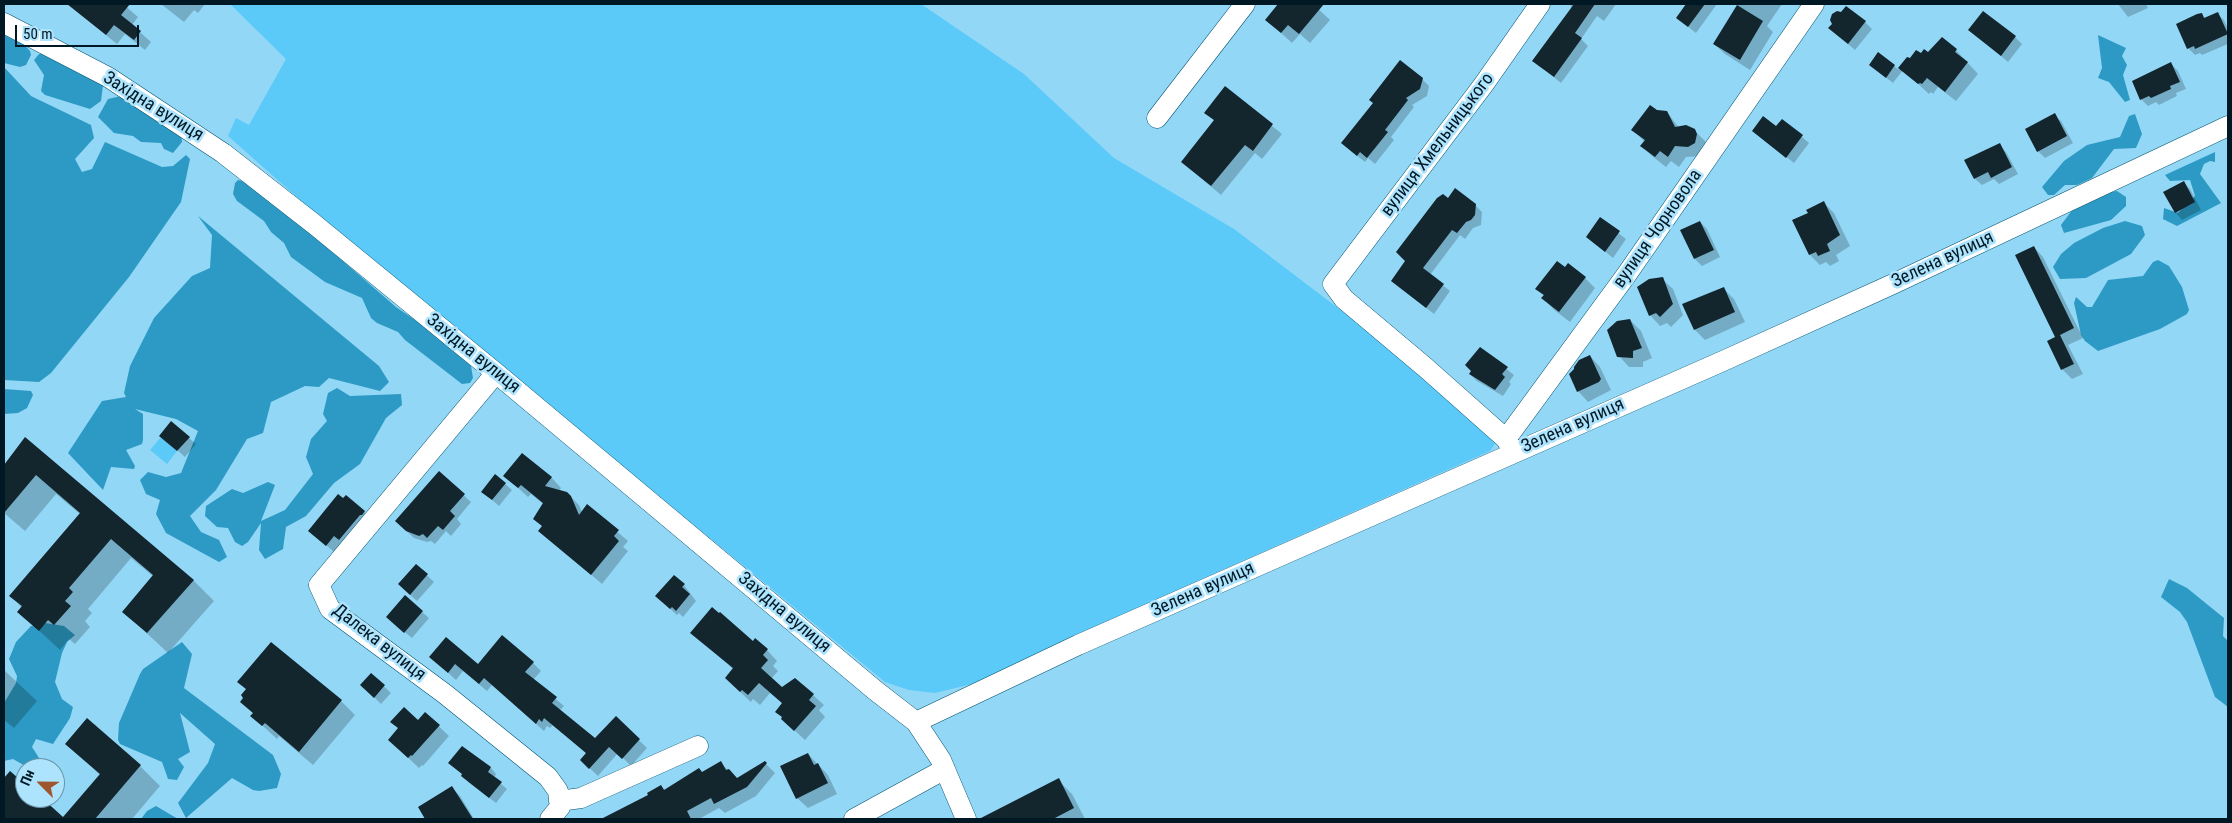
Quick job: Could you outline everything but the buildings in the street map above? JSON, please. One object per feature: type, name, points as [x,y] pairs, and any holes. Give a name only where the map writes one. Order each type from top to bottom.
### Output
[{"type":"street","points":[[1157,118],[1245,4]]},
{"type":"street","name":"вулиця Хмельницького","points":[[1510,446],[1426,368],[1344,299],[1333,284],[1484,84],[1540,4]]},
{"type":"street","name":"вулиця Чорновола","points":[[1510,446],[1814,4]]},
{"type":"street","name":"Західна вулиця","points":[[4,22],[108,77],[217,148],[314,224],[496,373],[876,691],[916,722],[942,760],[966,819]]},
{"type":"street","name":"Зелена вулиця","points":[[916,722],[1078,645],[1510,446],[1893,284],[2228,126]]},
{"type":"street","name":"Далека вулиця","points":[[496,373],[318,585],[330,609],[445,694],[548,777],[558,791],[559,801]]},
{"type":"street","points":[[550,819],[560,807],[559,801],[582,798],[698,746]]},
{"type":"street","points":[[854,819],[945,769]]},
{"type":"shaded area","points":[[230,4],[921,4],[1024,74],[1114,158],[1234,229],[1355,321],[1498,439],[1490,451],[1073,636],[976,683],[935,693],[909,690],[885,682],[316,214],[228,136],[236,118],[249,125],[286,59]]},
{"type":"shaded area","points":[[4,28],[17,37],[30,51],[31,55],[26,65],[20,67],[4,63]]},
{"type":"shaded area","points":[[2098,35],[2126,48],[2122,56],[2127,65],[2123,75],[2130,100],[2125,102],[2109,82],[2098,78],[2102,68]]},
{"type":"shaded area","points":[[47,53],[103,85],[101,101],[90,109],[45,95],[41,91],[44,75],[34,60],[39,54]]},
{"type":"shaded area","points":[[4,67],[31,96],[91,125],[94,138],[75,159],[82,172],[92,169],[105,142],[162,167],[173,166],[186,155],[190,159],[181,202],[129,277],[51,373],[39,382],[4,380]]},
{"type":"shaded area","points":[[121,96],[181,132],[182,142],[173,153],[164,149],[161,143],[141,142],[133,136],[114,133],[98,117],[108,99]]},
{"type":"shaded area","points":[[2135,114],[2142,134],[2136,148],[2114,149],[2092,178],[2077,185],[2065,185],[2054,195],[2048,195],[2042,187],[2064,161],[2087,145],[2120,137],[2129,116]]},
{"type":"shaded area","points":[[2215,152],[2215,162],[2210,161],[2204,164],[2200,174],[2221,203],[2177,226],[2163,219],[2164,208],[2178,213],[2195,196],[2190,180],[2170,181],[2165,175]]},
{"type":"shaded area","points":[[238,180],[246,182],[307,230],[396,307],[462,352],[470,360],[473,378],[470,383],[462,384],[405,340],[398,332],[377,323],[371,318],[362,298],[325,282],[291,257],[284,243],[271,232],[264,221],[237,201],[233,194],[235,183]]},
{"type":"shaded area","points":[[2117,191],[2126,197],[2126,206],[2111,220],[2064,233],[2061,225],[2082,197]]},
{"type":"shaded area","points":[[198,216],[379,366],[389,382],[380,391],[329,378],[319,387],[305,386],[271,402],[263,433],[247,439],[216,490],[190,516],[201,532],[219,540],[227,557],[219,562],[166,533],[156,514],[160,500],[146,494],[140,480],[148,472],[166,477],[181,473],[198,431],[176,419],[135,409],[143,414],[143,440],[142,444],[126,450],[135,466],[134,469],[111,467],[103,490],[68,453],[102,401],[126,397],[124,393],[130,366],[154,318],[192,276],[210,268],[212,235]]},
{"type":"shaded area","points":[[2125,221],[2142,226],[2145,235],[2131,254],[2086,278],[2060,279],[2053,267],[2061,254],[2074,243],[2103,228]]},
{"type":"shaded area","points":[[2158,260],[2169,266],[2182,287],[2189,310],[2187,314],[2160,329],[2098,351],[2085,341],[2081,335],[2074,303],[2076,297],[2087,307],[2092,307],[2108,280],[2143,276],[2153,262]]},
{"type":"shaded area","points":[[337,388],[350,396],[401,394],[402,405],[386,418],[360,464],[334,483],[306,516],[286,527],[283,549],[265,559],[259,550],[261,523],[248,542],[242,546],[235,542],[228,528],[217,527],[205,516],[206,506],[232,489],[243,493],[268,482],[275,485],[261,521],[285,510],[313,474],[306,457],[311,439],[327,421],[323,414],[328,393]]},
{"type":"shaded area","points":[[4,389],[31,391],[33,395],[27,408],[18,413],[4,414]]},
{"type":"shaded area","points":[[161,437],[177,451],[167,464],[150,450]]},
{"type":"shaded area","points":[[2169,579],[2187,588],[2224,618],[2223,636],[2228,641],[2228,707],[2215,697],[2187,622],[2180,612],[2161,597]]},
{"type":"shaded area","points":[[45,623],[64,626],[75,635],[67,642],[62,653],[55,682],[62,699],[73,707],[70,718],[53,744],[36,739],[32,747],[39,758],[15,758],[15,760],[4,761],[4,703],[16,683],[17,676],[9,659],[16,642],[31,626]]},
{"type":"shaded area","points":[[182,642],[192,654],[184,688],[273,755],[281,774],[277,788],[259,791],[253,790],[232,778],[186,818],[178,803],[208,763],[215,744],[180,713],[190,752],[178,759],[184,767],[177,780],[168,779],[162,762],[120,744],[118,740],[119,723],[143,669]]},
{"type":"shaded area","points":[[156,806],[178,819],[141,819],[147,811]]}]
